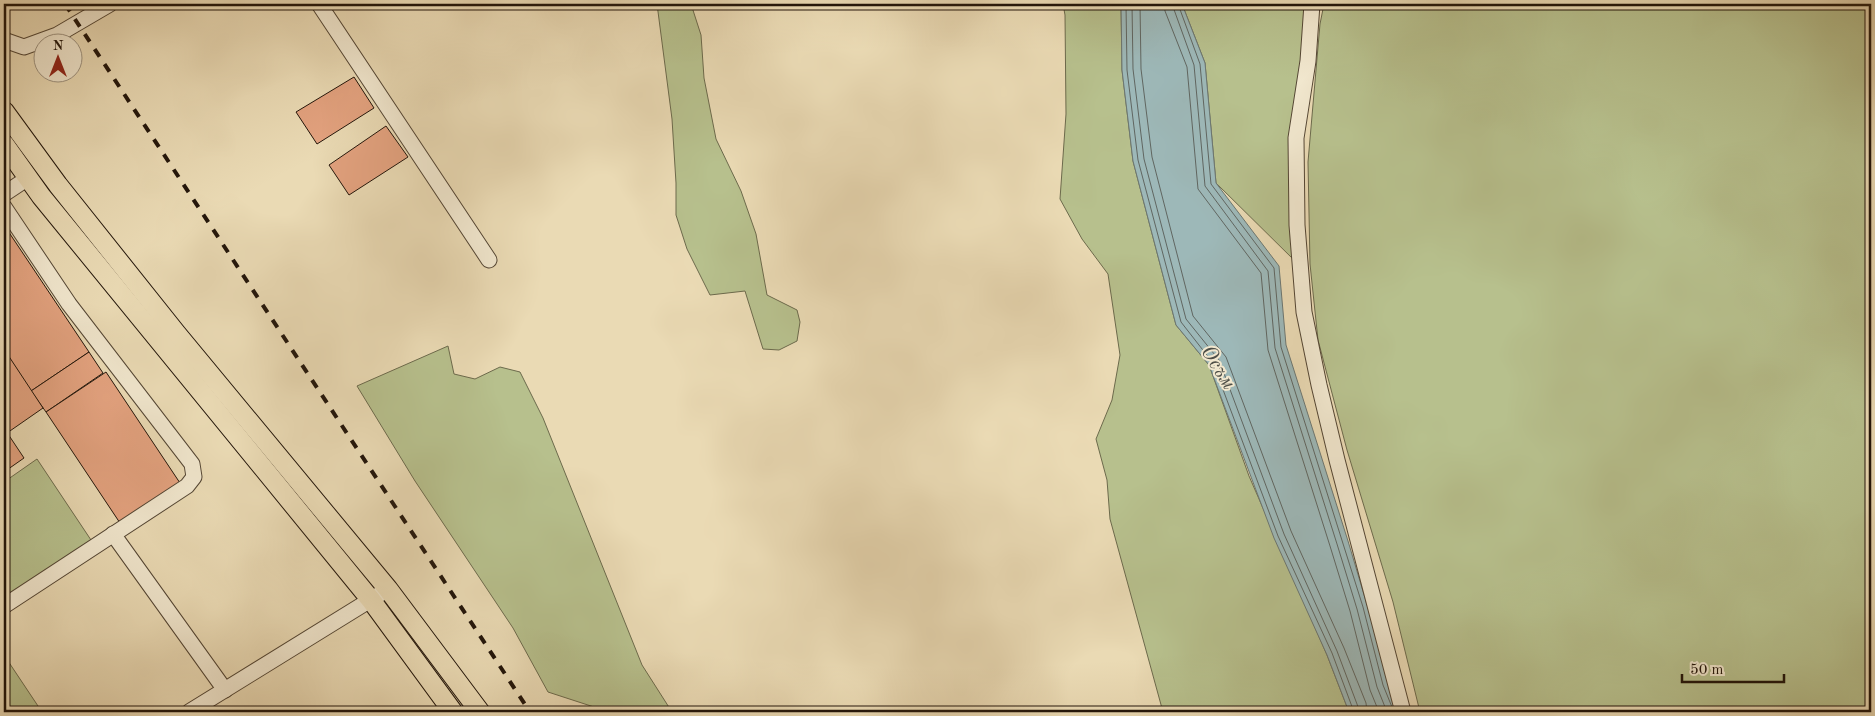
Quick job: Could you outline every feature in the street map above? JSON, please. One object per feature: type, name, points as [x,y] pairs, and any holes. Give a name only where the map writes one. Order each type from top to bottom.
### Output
[{"type":"main road","points":[[4,111],[58,185],[176,333],[388,589],[480,712]]},
{"type":"main road","points":[[4,144],[28,178],[147,328],[371,600],[453,712]]},
{"type":"street","points":[[4,40],[24,47],[57,35],[110,4]]},
{"type":"street","points":[[319,4],[489,260]]},
{"type":"street","points":[[1312,4],[1308,61],[1296,138],[1297,225],[1304,312],[1337,460],[1403,712]]},
{"type":"street","points":[[4,194],[28,178]]},
{"type":"street","points":[[4,207],[69,304],[192,464],[194,477],[187,486],[4,606]]},
{"type":"street","points":[[113,534],[225,690]]},
{"type":"street","points":[[189,712],[388,589]]},
{"type":"green space","points":[[657,4],[691,4],[701,35],[704,78],[716,139],[741,191],[756,234],[767,295],[797,310],[800,322],[797,341],[779,350],[763,349],[745,291],[710,295],[687,249],[676,215],[672,119]]},
{"type":"green space","points":[[1063,4],[1121,4],[1122,70],[1133,161],[1176,325],[1209,365],[1249,476],[1327,655],[1349,712],[1163,712],[1110,519],[1107,480],[1096,439],[1112,400],[1120,355],[1108,274],[1082,239],[1060,199],[1066,114],[1065,15]]},
{"type":"green space","points":[[1182,4],[1311,4],[1296,262],[1216,183],[1205,63]]},
{"type":"green space","points":[[1324,4],[1871,4],[1871,712],[1420,712],[1393,602],[1347,450],[1318,340],[1310,264],[1308,162],[1320,24]]},
{"type":"green space","points":[[448,346],[454,374],[475,379],[500,367],[520,372],[543,418],[642,665],[672,712],[603,712],[594,707],[548,692],[513,628],[415,481],[357,386]]},
{"type":"green space","points":[[37,459],[91,540],[4,601],[4,482]]},
{"type":"green space","points":[[4,655],[42,712],[4,712]]},
{"type":"water","name":"Осъм","points":[[1121,4],[1182,4],[1205,63],[1216,183],[1279,266],[1286,345],[1348,541],[1399,712],[1349,712],[1327,655],[1274,538],[1209,365],[1176,325],[1133,161],[1122,70]]},
{"type":"building","points":[[354,77],[374,108],[317,144],[296,112]]},
{"type":"building","points":[[386,126],[408,157],[349,195],[329,165]]},
{"type":"building","points":[[4,225],[89,352],[31,391],[4,350]]},
{"type":"building","points":[[89,352],[103,373],[46,412],[31,391]]},
{"type":"building","points":[[8,355],[43,408],[7,433],[4,428],[4,358]]},
{"type":"building","points":[[106,372],[180,483],[120,523],[46,412]]},
{"type":"building","points":[[4,428],[24,458],[4,472]]},
{"type":"railway","points":[[65,4],[530,712]]}]
